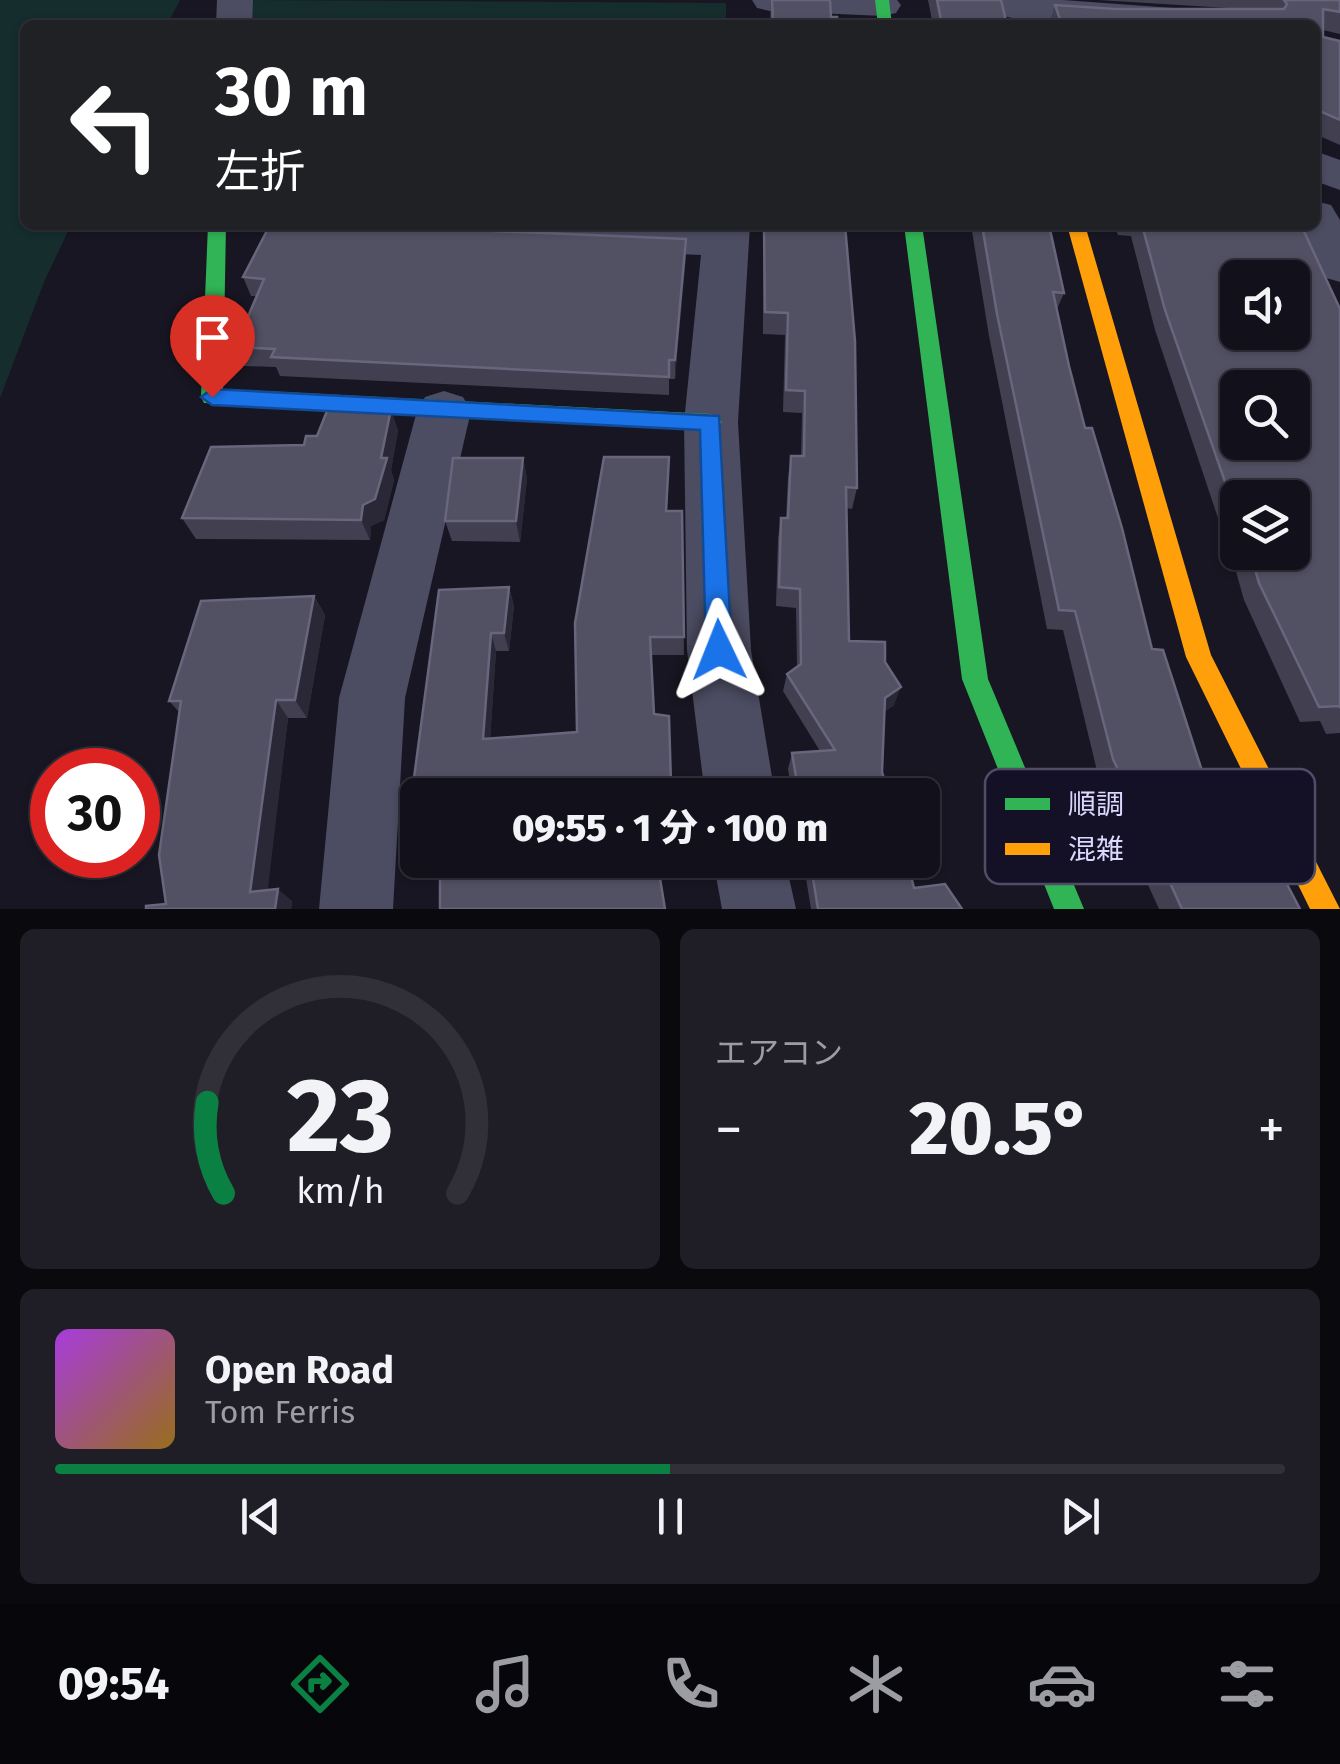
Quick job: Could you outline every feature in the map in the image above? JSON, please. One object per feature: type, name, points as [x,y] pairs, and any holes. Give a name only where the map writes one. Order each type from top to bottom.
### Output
[{"type":"street","points":[[749,4],[883,10]]},
{"type":"street","points":[[1014,11],[1170,20]]},
{"type":"street","points":[[1320,225],[1340,266]]},
{"type":"street","points":[[217,230],[212,397],[711,422]]},
{"type":"street","points":[[585,230],[726,233],[711,422],[719,650],[738,778]]},
{"type":"street","points":[[914,230],[975,678],[1012,769]]},
{"type":"street","points":[[1077,230],[1199,656],[1256,769]]},
{"type":"street","points":[[356,909],[372,698],[444,411]]},
{"type":"street","points":[[753,878],[759,909]]},
{"type":"street","points":[[1059,884],[1069,909]]},
{"type":"street","points":[[1313,884],[1326,909]]},
{"type":"green space","points":[[0,0],[180,0],[170,20],[20,20],[20,230],[69,230],[44,282],[0,398]]},
{"type":"green space","points":[[248,3],[726,3],[726,20],[248,20]]},
{"type":"building","points":[[772,0],[830,0],[831,17],[837,20],[773,20]]},
{"type":"building","points":[[937,0],[1001,0],[1006,20],[941,20]]},
{"type":"building","points":[[1284,0],[1340,0],[1340,12],[1323,9],[1323,37],[1340,41],[1340,120],[1320,111],[1320,20],[1060,20],[1055,5],[1284,9]]},
{"type":"building","points":[[267,230],[471,230],[686,239],[675,360],[669,360],[669,377],[271,357],[275,349],[235,347],[264,279],[243,277]]},
{"type":"building","points":[[764,230],[845,230],[855,341],[857,488],[846,487],[849,641],[885,642],[885,662],[901,687],[885,698],[884,778],[796,778],[792,753],[835,750],[787,674],[801,664],[800,589],[779,587],[781,518],[788,518],[791,456],[804,456],[805,391],[786,390],[788,313],[765,312]]},
{"type":"building","points":[[983,230],[1050,230],[1064,293],[1053,292],[1085,428],[1092,428],[1152,649],[1163,650],[1201,769],[1118,769],[1113,759],[1075,611],[1059,610]]},
{"type":"building","points":[[1143,230],[1303,230],[1340,309],[1340,707],[1319,707],[1255,570],[1310,570],[1310,480],[1224,480],[1165,310]]},
{"type":"building","points":[[329,406],[391,409],[381,458],[387,458],[375,499],[363,505],[361,520],[182,518],[211,447],[304,445],[306,436],[317,436]]},
{"type":"building","points":[[604,457],[669,457],[666,511],[682,511],[684,637],[650,637],[654,714],[669,716],[671,778],[414,778],[439,590],[509,587],[504,633],[491,633],[483,739],[577,732],[575,623]]},
{"type":"building","points":[[453,458],[523,458],[516,521],[445,521]]},
{"type":"building","points":[[314,596],[295,700],[276,700],[250,892],[278,889],[275,909],[146,909],[166,904],[160,848],[181,701],[169,701],[201,601]]},
{"type":"building","points":[[440,878],[660,878],[665,909],[440,909]]},
{"type":"building","points":[[813,878],[912,878],[914,888],[945,884],[962,909],[818,909]]},
{"type":"building","points":[[1170,884],[1287,884],[1300,909],[1182,909]]},
{"type":"traffic: fast","points":[[882,0],[884,20]]},
{"type":"traffic: fast","points":[[217,230],[212,397],[711,422]]},
{"type":"traffic: fast","points":[[914,230],[975,679],[1012,769]]},
{"type":"traffic: fast","points":[[1059,884],[1069,909]]},
{"type":"traffic: slow","points":[[1077,230],[1199,657],[1255,769]]},
{"type":"traffic: slow","points":[[1313,884],[1326,909]]},
{"type":"route","points":[[212,397],[711,422],[719,650]]}]
